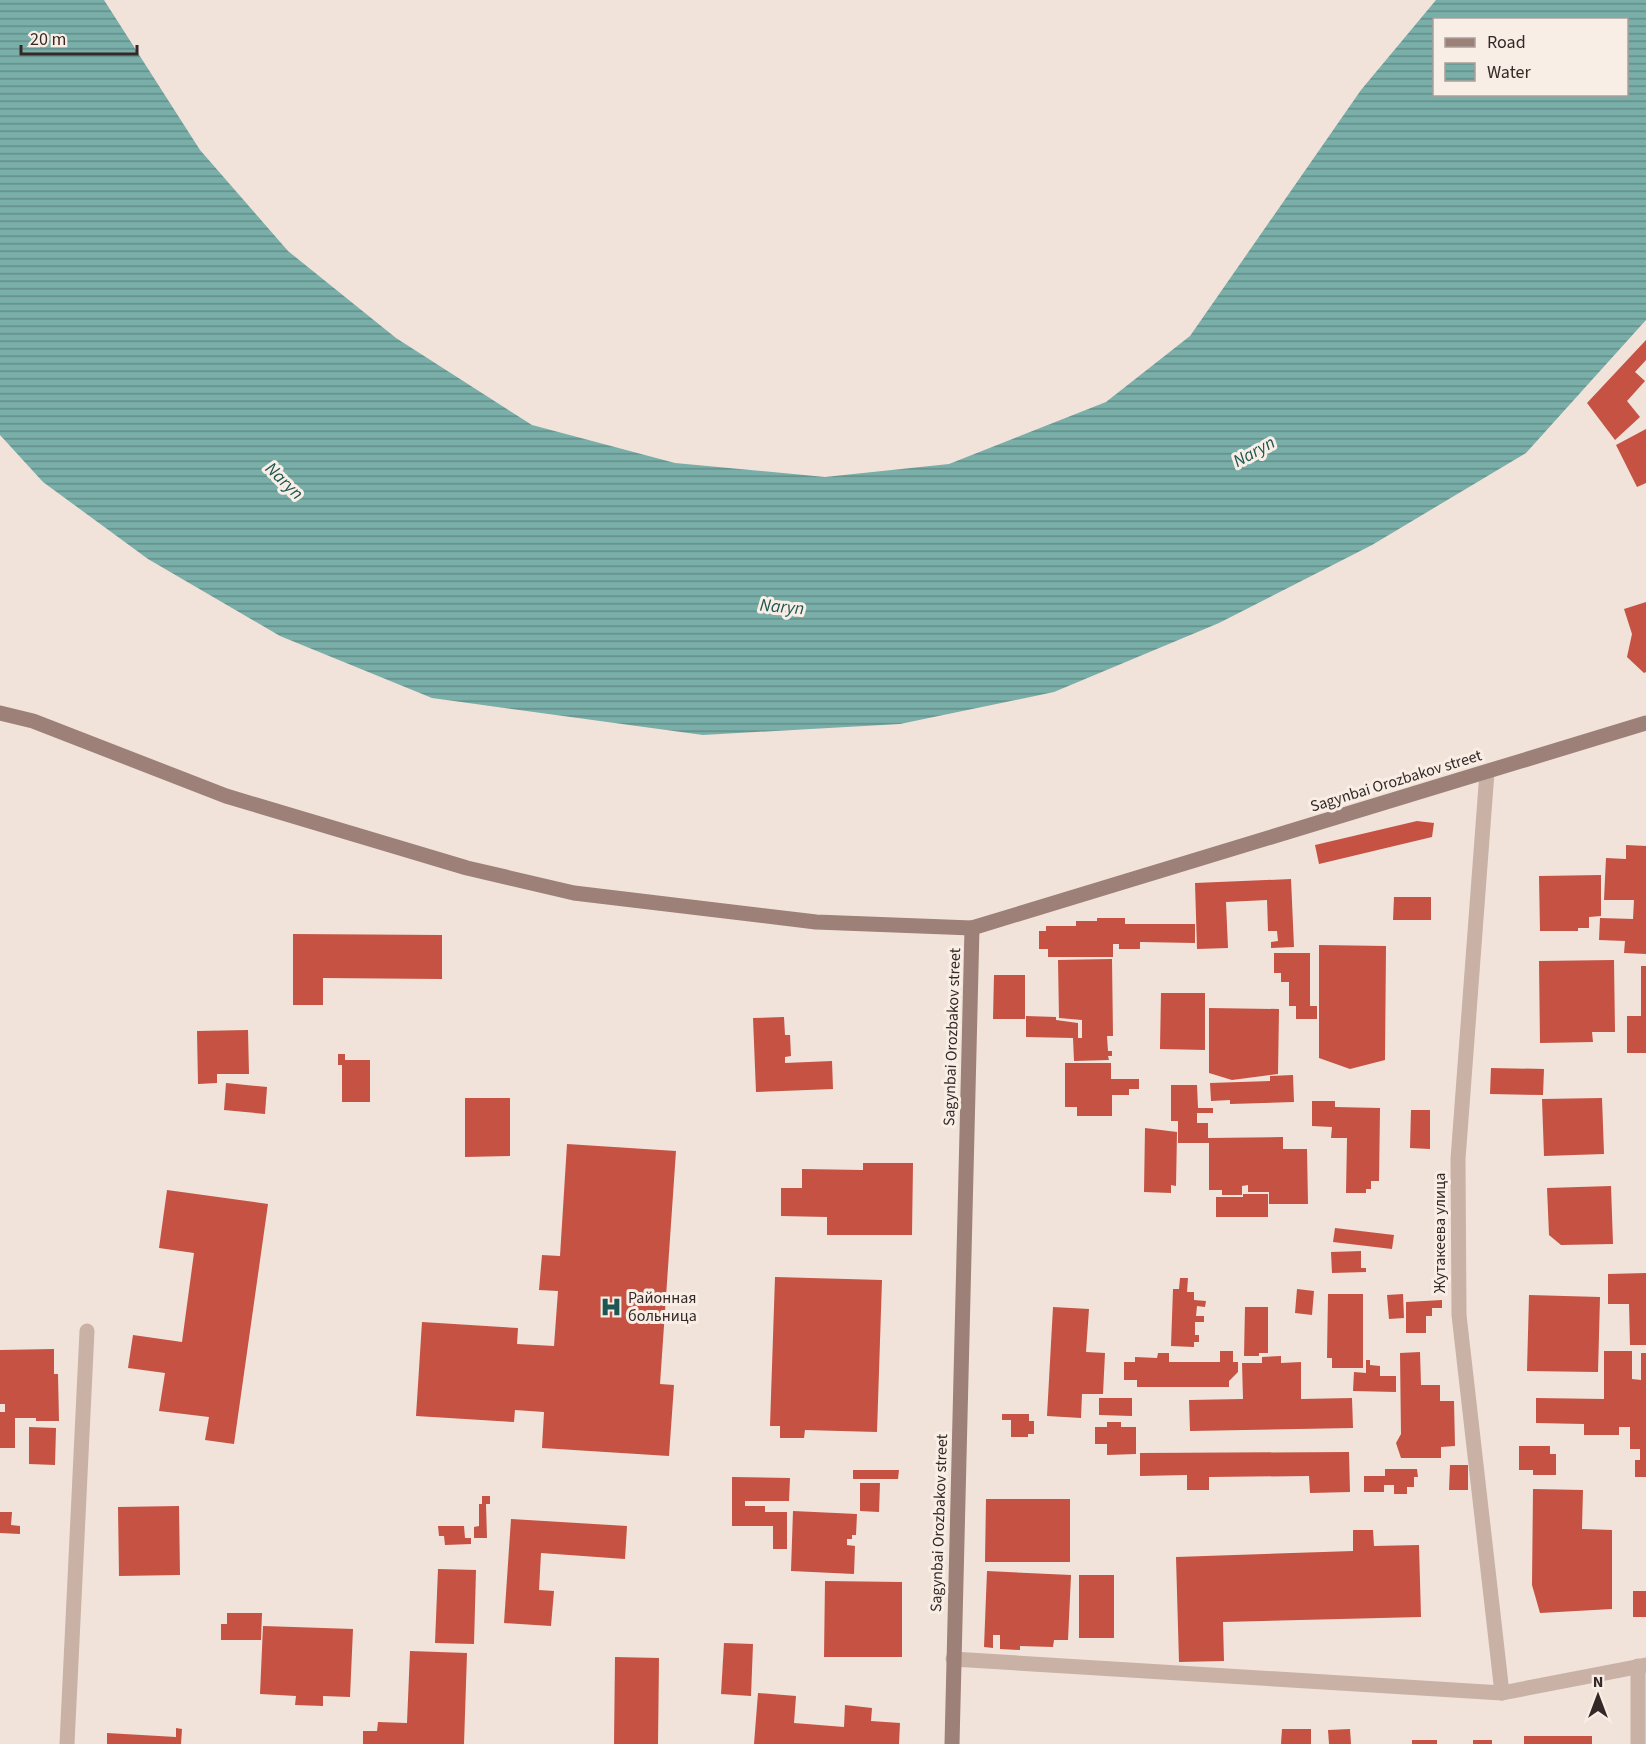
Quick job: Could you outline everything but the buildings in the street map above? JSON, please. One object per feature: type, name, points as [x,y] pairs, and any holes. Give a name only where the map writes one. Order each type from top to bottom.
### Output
[{"type":"street","points":[[0,713],[33,722],[226,795],[467,868],[574,893],[816,922],[972,928]]},
{"type":"street","name":"Sagynbai Orozbakov street","points":[[952,1744],[972,928],[1646,723]]},
{"type":"street","name":"Жутакеева улица","points":[[1487,772],[1458,1159],[1459,1315],[1502,1693]]},
{"type":"street","points":[[67,1744],[87,1331]]},
{"type":"street","points":[[953,1659],[1502,1693],[1642,1665],[1638,1744]]},
{"type":"water","name":"Naryn","points":[[0,0],[104,0],[200,150],[288,251],[396,338],[532,425],[675,463],[825,477],[949,464],[1106,402],[1190,336],[1361,90],[1436,0],[1646,0],[1646,320],[1526,453],[1372,545],[1219,623],[1054,692],[900,724],[703,735],[432,698],[280,636],[148,559],[43,482],[0,435]]},
{"type":"place","name":"Районная больница","points":[[611,1307]]}]
